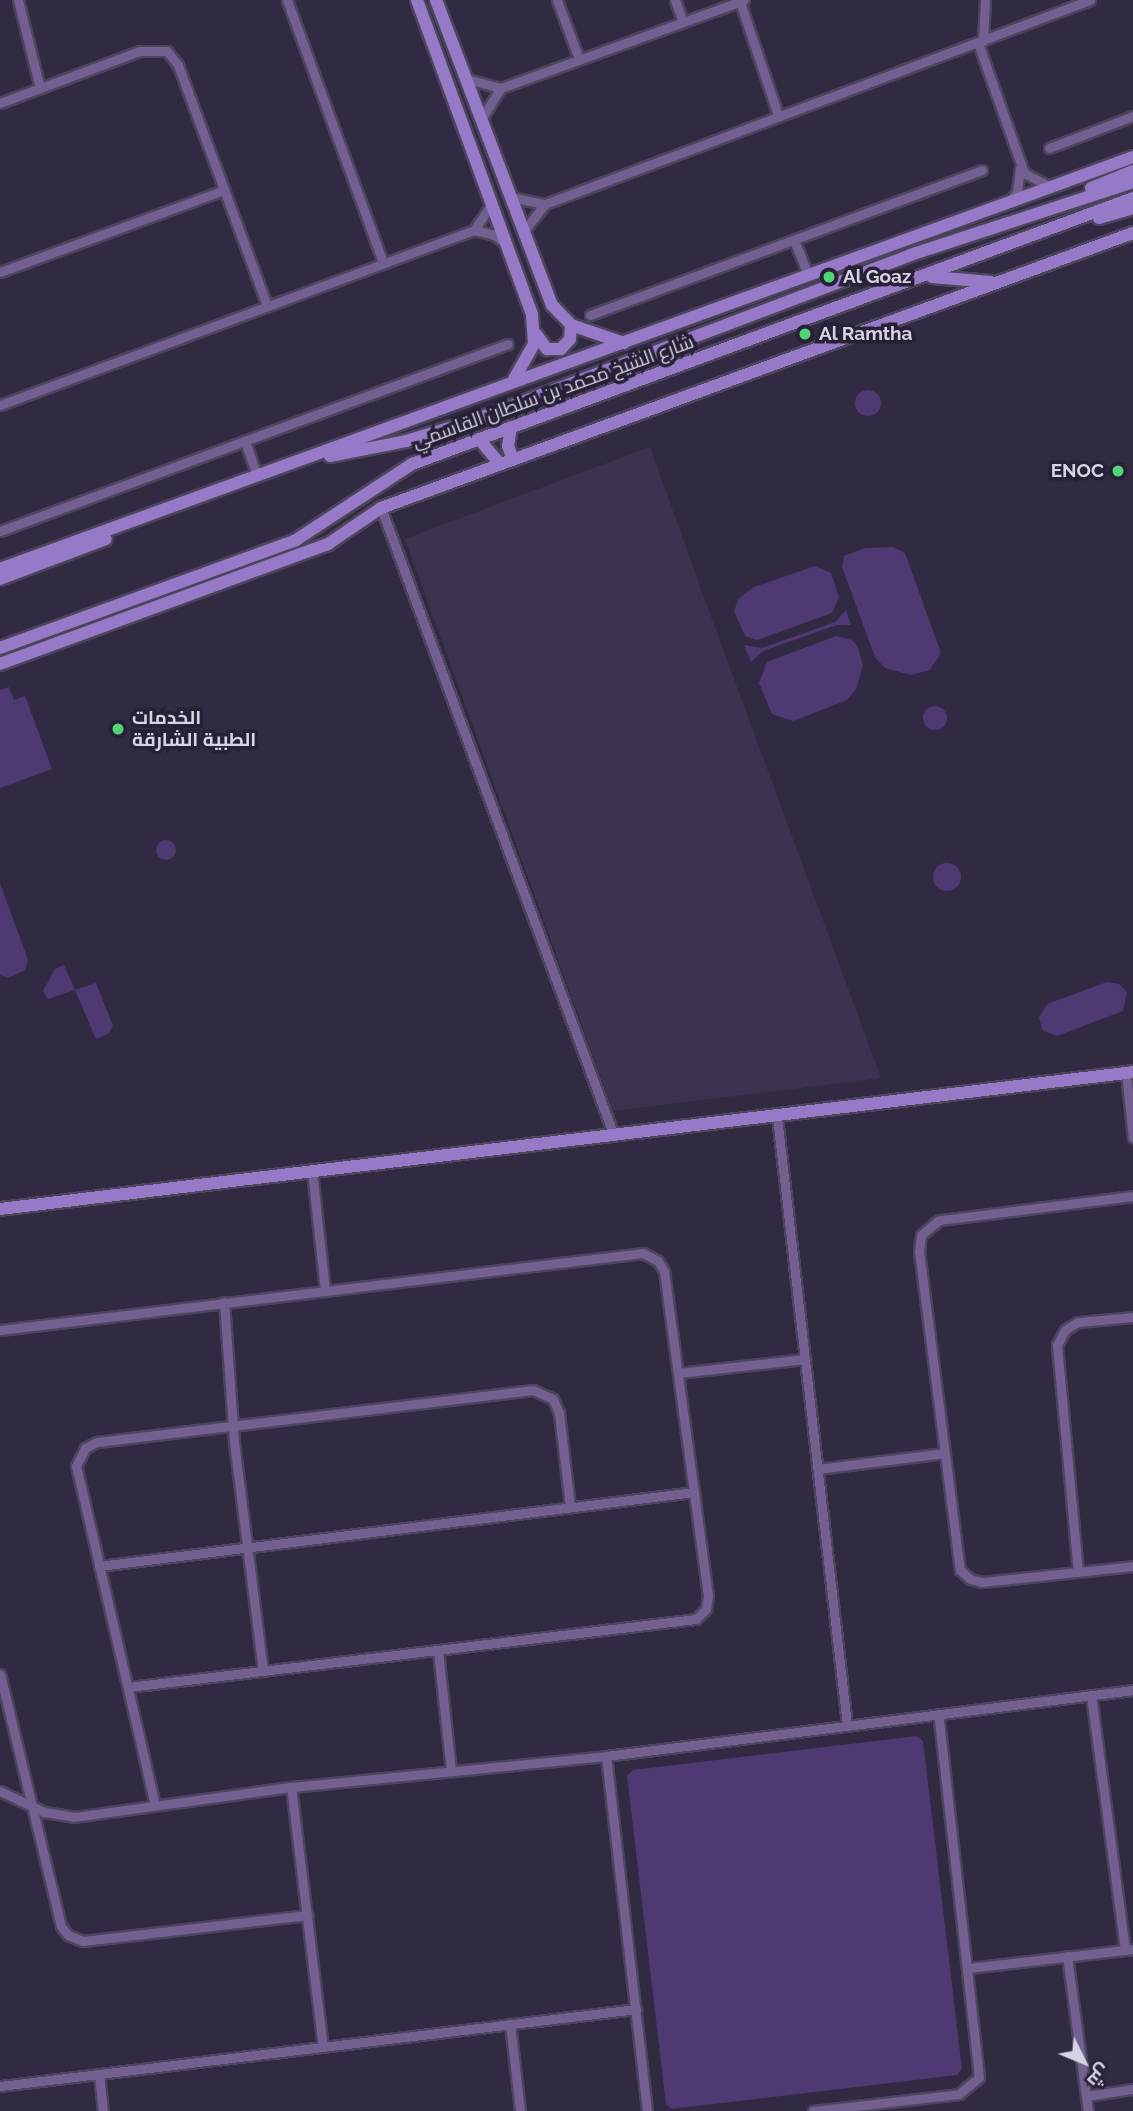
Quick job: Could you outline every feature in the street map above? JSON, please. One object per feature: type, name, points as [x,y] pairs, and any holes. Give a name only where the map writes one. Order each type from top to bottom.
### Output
[{"type":"street","points":[[18,0],[40,88]]},
{"type":"street","points":[[287,0],[383,263]]},
{"type":"street","points":[[417,0],[507,244],[536,334],[547,349],[561,349],[570,339],[571,325]]},
{"type":"street","points":[[436,0],[549,299],[571,325],[624,343]]},
{"type":"street","points":[[557,0],[579,59]]},
{"type":"street","points":[[675,0],[683,22]]},
{"type":"street","points":[[985,0],[981,42],[1020,165],[1030,178],[1049,187]]},
{"type":"street","points":[[523,232],[545,204],[1090,0]]},
{"type":"street","points":[[467,79],[502,88],[742,1],[778,115]]},
{"type":"street","points":[[0,103],[140,51],[167,51],[178,65],[267,306]]},
{"type":"street","points":[[482,118],[502,88]]},
{"type":"street","points":[[1049,148],[1133,116]]},
{"type":"street","points":[[0,569],[63,550],[512,381],[720,309],[808,274],[1133,157]]},
{"type":"street","points":[[1008,204],[1017,192],[1020,165]]},
{"type":"street","points":[[590,315],[982,170]]},
{"type":"street","points":[[1071,199],[1133,171]]},
{"type":"street","name":"شارع الشيخ محمد بن سلطان القاسمي","points":[[0,579],[63,550],[327,457],[406,441],[469,422],[774,305],[1071,199],[1133,182]]},
{"type":"street","points":[[0,272],[224,190]]},
{"type":"street","points":[[511,197],[545,204]]},
{"type":"street","name":"شارع الشيخ محمد بن سلطان القاسمي","points":[[0,648],[296,540],[337,517],[401,470],[479,439],[1081,220],[1133,198]]},
{"type":"street","points":[[474,230],[492,202]]},
{"type":"street","points":[[1081,220],[1133,208]]},
{"type":"street","points":[[0,405],[474,230],[492,234],[507,244]]},
{"type":"street","points":[[0,664],[328,544],[381,508],[1133,233]]},
{"type":"street","points":[[794,240],[808,274]]},
{"type":"street","points":[[918,278],[995,282]]},
{"type":"street","points":[[720,309],[774,305]]},
{"type":"street","points":[[512,381],[526,365],[536,334]]},
{"type":"street","points":[[0,531],[508,344]]},
{"type":"street","points":[[511,427],[508,446],[513,459]]},
{"type":"street","points":[[479,439],[500,464]]},
{"type":"street","points":[[245,441],[257,475]]},
{"type":"street","points":[[381,508],[613,1133]]},
{"type":"street","points":[[0,1209],[613,1133],[777,1117],[1129,1073],[1133,1138]]},
{"type":"street","points":[[777,1117],[847,1725]]},
{"type":"street","points":[[312,1171],[325,1291]]},
{"type":"street","points":[[1133,1196],[939,1220],[926,1228],[919,1251],[958,1564],[964,1575],[982,1582],[1133,1566]]},
{"type":"street","points":[[0,1330],[649,1254],[664,1271],[708,1595],[706,1609],[696,1619],[128,1687]]},
{"type":"street","points":[[223,1302],[246,1548],[263,1671]]},
{"type":"street","points":[[1078,1572],[1057,1345],[1065,1330],[1078,1322],[1133,1317]]},
{"type":"street","points":[[678,1373],[805,1359]]},
{"type":"street","points":[[155,1805],[76,1466],[85,1448],[97,1442],[540,1391],[553,1399],[559,1413],[570,1507]]},
{"type":"street","points":[[818,1469],[944,1452]]},
{"type":"street","points":[[99,1566],[694,1492]]},
{"type":"street","points":[[438,1651],[451,1771]]},
{"type":"street","points":[[0,1674],[61,1926],[72,1938],[83,1941],[307,1915]]},
{"type":"street","points":[[0,1791],[32,1805],[74,1817],[291,1787],[606,1756],[1133,1690]]},
{"type":"street","points":[[969,1968],[1129,1949],[1091,1695]]},
{"type":"street","points":[[813,2111],[895,2106],[959,2094],[977,2082],[981,2066],[938,1714]]},
{"type":"street","points":[[606,1756],[647,2111]]},
{"type":"street","points":[[291,1787],[323,2046]]},
{"type":"street","points":[[1068,1956],[1087,2111]]},
{"type":"street","points":[[0,2086],[636,2009]]},
{"type":"street","points":[[510,2024],[520,2111]]},
{"type":"street","points":[[99,2074],[103,2111]]},
{"type":"street","points":[[1086,2096],[1133,2089]]},
{"type":"shaded area","points":[[868,390],[877,394],[881,403],[877,412],[868,416],[859,412],[855,403],[859,394]]},
{"type":"shaded area","points":[[650,447],[881,1078],[613,1111],[405,539]]},
{"type":"shaded area","points":[[893,547],[905,553],[941,653],[930,670],[911,675],[885,668],[875,657],[842,567],[844,556],[865,548]]},
{"type":"shaded area","points":[[815,566],[831,573],[839,597],[832,613],[757,640],[745,636],[734,611],[739,598],[754,587]]},
{"type":"shaded area","points":[[846,610],[851,625],[837,625],[763,651],[751,662],[744,645],[762,648],[835,622]]},
{"type":"shaded area","points":[[836,636],[852,640],[858,647],[863,666],[856,689],[847,700],[793,721],[772,714],[759,683],[767,662]]},
{"type":"shaded area","points":[[9,687],[14,700],[25,696],[52,769],[0,788],[0,690]]},
{"type":"shaded area","points":[[935,706],[944,709],[947,718],[944,727],[935,730],[926,727],[923,718],[926,709]]},
{"type":"shaded area","points":[[166,840],[173,843],[176,850],[173,857],[166,860],[159,857],[156,850],[159,843]]},
{"type":"shaded area","points":[[947,863],[957,867],[961,877],[957,887],[947,891],[937,887],[933,877],[937,867]]},
{"type":"shaded area","points":[[0,883],[28,960],[25,970],[8,978],[0,975]]},
{"type":"shaded area","points":[[64,965],[75,990],[48,999],[43,991],[55,969]]},
{"type":"shaded area","points":[[1107,982],[1119,984],[1127,992],[1123,1011],[1057,1036],[1043,1031],[1039,1018],[1047,1004]]},
{"type":"shaded area","points":[[96,983],[113,1026],[108,1034],[96,1039],[75,990]]},
{"type":"shaded area","points":[[917,1736],[923,1741],[962,2069],[957,2075],[671,2109],[666,2104],[627,1776],[633,1770]]},
{"type":"place","name":"Al Goaz","points":[[829,277]]},
{"type":"place","name":"Al Ramtha","points":[[805,334]]},
{"type":"place","name":"ENOC","points":[[1118,471]]},
{"type":"place","name":"الخدمات الطبية الشارقة","points":[[118,729]]}]
